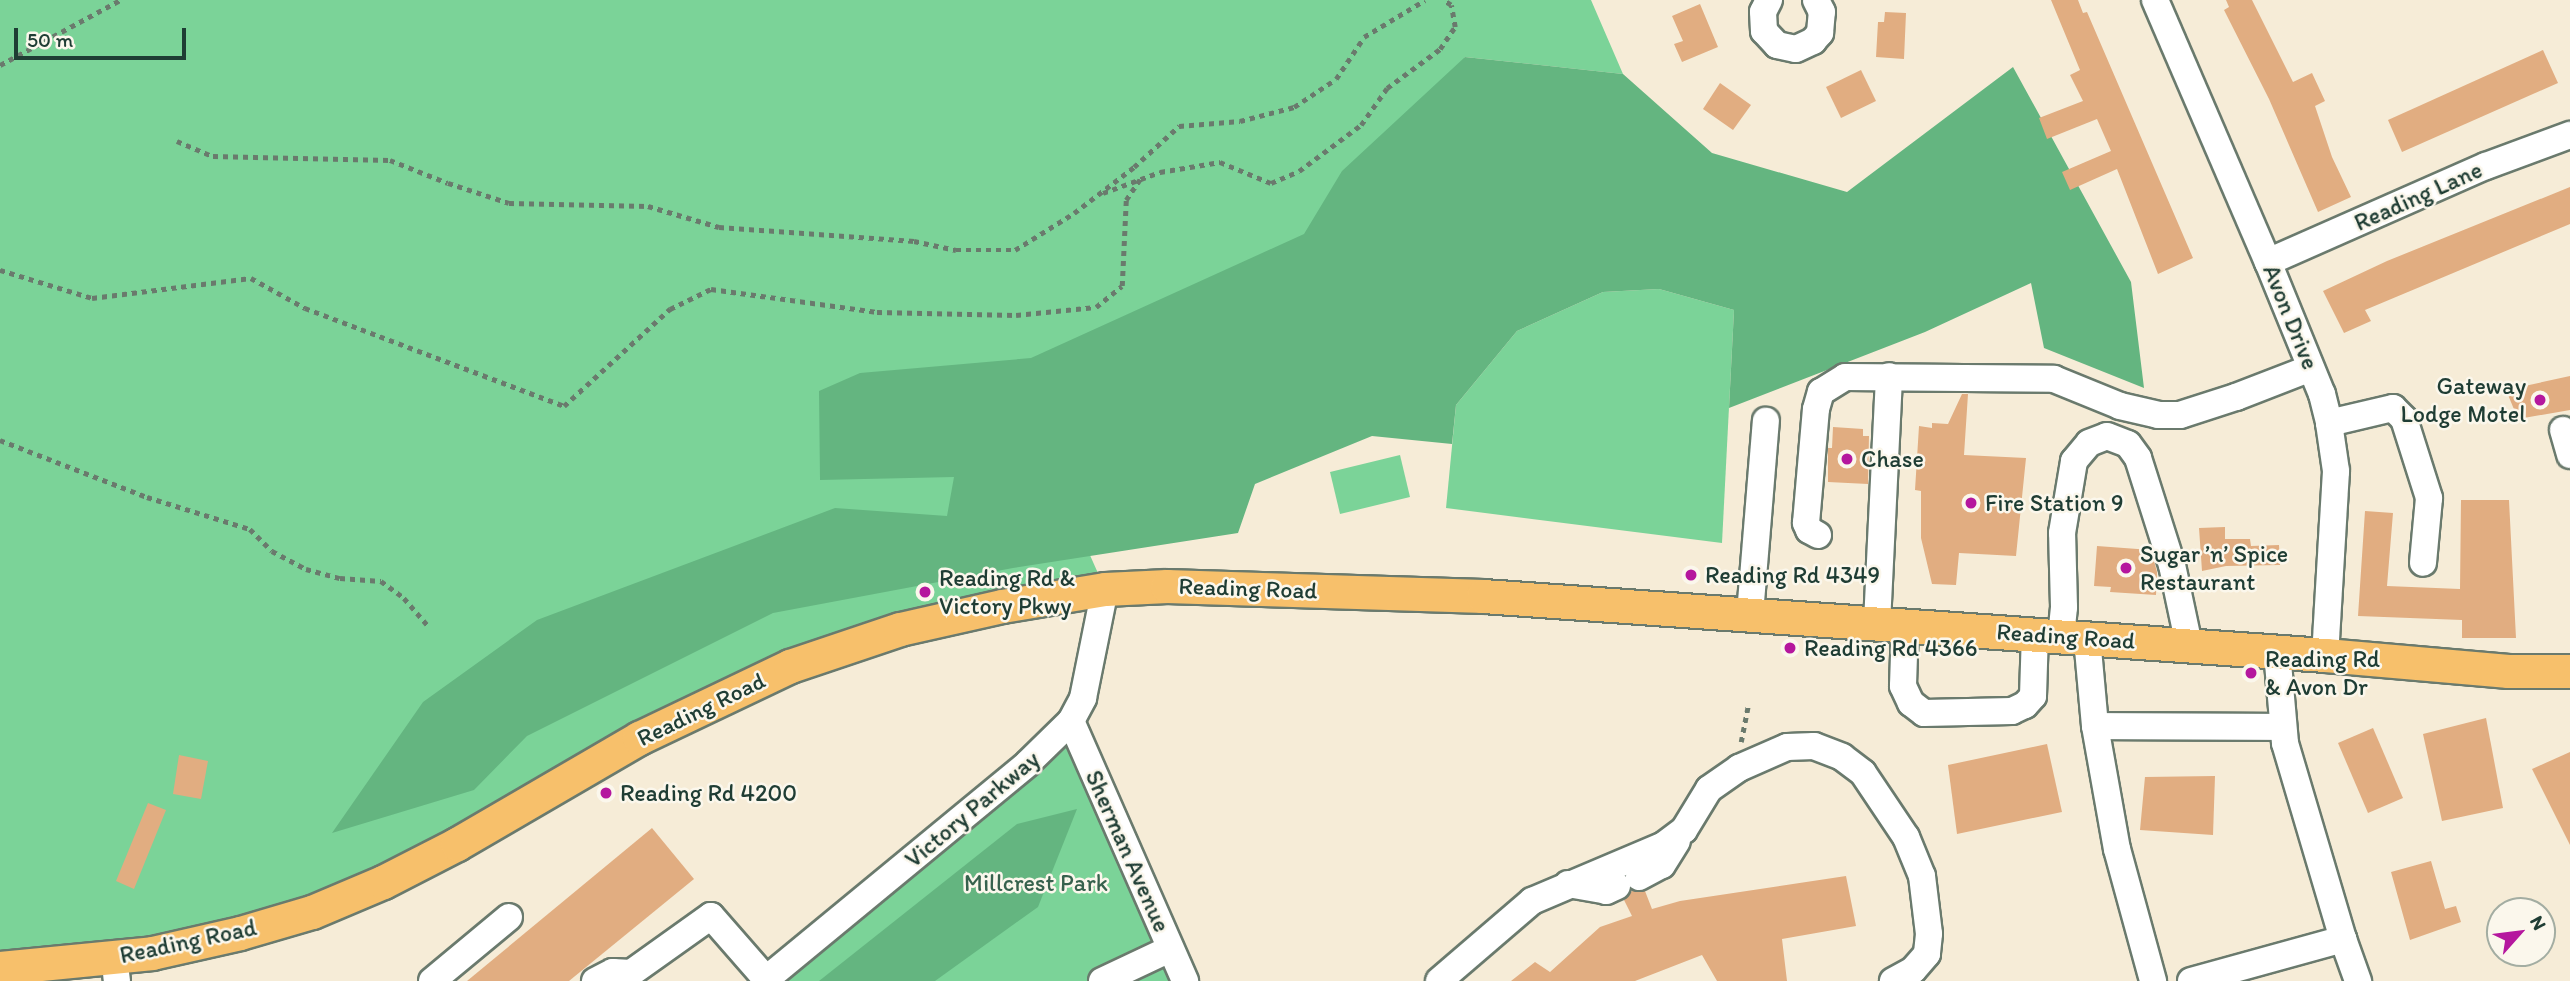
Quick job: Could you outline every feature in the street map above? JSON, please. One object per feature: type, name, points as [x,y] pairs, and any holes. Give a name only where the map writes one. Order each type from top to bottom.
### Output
[{"type":"main road","name":"Reading Road","points":[[0,968],[115,969],[152,953],[240,933],[312,912],[383,882],[457,844],[639,738],[790,666],[900,629],[1002,606],[1105,589],[1167,586],[1407,593],[2277,651],[2508,671],[2570,671]]},
{"type":"street","points":[[1769,0],[1763,12],[1764,31],[1777,45],[1796,50],[1814,41],[1820,33],[1822,12],[1816,0]]},
{"type":"street","name":"Avon Drive","points":[[2155,0],[2269,262],[2312,368],[2329,423],[2336,471],[2325,655]]},
{"type":"street","name":"Reading Lane","points":[[2269,262],[2486,166],[2570,135]]},
{"type":"street","points":[[1818,535],[1809,530],[1806,523],[1816,409],[1821,392],[1845,377],[2054,379],[2108,401],[2158,415],[2180,415],[2312,368]]},
{"type":"street","points":[[1889,376],[1891,624],[1903,686],[1911,703],[1924,713],[2012,711],[2025,705],[2033,696],[2061,636],[2064,607],[2062,533],[2074,461],[2089,443],[2107,436],[2128,444],[2138,458],[2172,565],[2189,645]]},
{"type":"street","points":[[2107,436],[2108,401]]},
{"type":"street","points":[[2329,423],[2393,408],[2404,419],[2429,498],[2423,563]]},
{"type":"street","points":[[1750,614],[1766,421]]},
{"type":"street","name":"Victory Parkway","points":[[765,980],[1028,763],[1071,721],[1083,698],[1105,589]]},
{"type":"street","points":[[2061,636],[2095,726],[2117,849],[2152,981]]},
{"type":"street","points":[[2277,651],[2285,744],[2358,981]]},
{"type":"street","name":"Sherman Avenue","points":[[1071,721],[1185,981]]},
{"type":"street","points":[[2095,726],[2283,727]]},
{"type":"street","points":[[1567,884],[1606,891],[1662,864],[1709,789],[1739,768],[1787,747],[1814,746],[1842,757],[1863,773],[1906,837],[1922,876],[1929,934],[1927,954],[1913,970],[1893,981]]},
{"type":"street","points":[[1439,981],[1532,901],[1664,845],[1684,830]]},
{"type":"street","points":[[595,981],[613,972],[631,973],[711,916],[765,980]]},
{"type":"street","points":[[432,981],[509,917]]},
{"type":"street","points":[[2191,981],[2343,939]]},
{"type":"street","points":[[1102,981],[1170,949]]},
{"type":"path","points":[[0,65],[120,0]]},
{"type":"path","points":[[177,141],[213,156],[390,160],[509,203],[648,206],[719,227],[914,241],[956,250],[1015,250],[1098,194],[1179,127],[1240,121],[1294,107],[1336,79],[1364,37],[1425,0]]},
{"type":"path","points":[[1098,194],[1160,172],[1220,162],[1272,183],[1299,170],[1361,125],[1387,88],[1440,49],[1455,27],[1451,5],[1443,0]]},
{"type":"path","points":[[0,270],[92,298],[251,278],[305,307],[564,405],[670,309],[711,289],[877,312],[1016,315],[1096,307],[1122,286],[1126,201],[1140,179]]},
{"type":"path","points":[[0,440],[147,497],[250,529],[272,551],[306,569],[340,578],[381,581],[404,598],[428,626]]},
{"type":"path","points":[[1739,768],[1735,756],[1744,735],[1748,705]]},
{"type":"green space","points":[[0,0],[1591,0],[1623,74],[1465,57],[1310,309],[1050,465],[1105,589],[900,629],[312,912],[0,964]]},
{"type":"green space","points":[[1465,57],[1623,74],[1712,153],[1847,192],[2013,67],[2131,282],[2144,388],[2044,348],[2031,283],[1925,332],[1729,408],[1734,310],[1659,289],[1603,292],[1517,331],[1456,405],[1452,444],[1372,436],[1255,484],[1238,533],[1013,568],[773,613],[527,736],[474,790],[332,833],[423,702],[537,620],[835,508],[947,516],[954,477],[820,480],[819,391],[860,373],[1031,358],[1304,234],[1342,171]]},
{"type":"green space","points":[[1659,289],[1734,310],[1722,543],[1446,508],[1456,405],[1517,331],[1603,292]]},
{"type":"green space","points":[[1400,455],[1410,497],[1340,514],[1330,472]]},
{"type":"green space","name":"Millcrest Park","points":[[1071,721],[1185,981],[764,981]]},
{"type":"green space","points":[[1077,809],[1038,907],[935,981],[819,981],[1017,824]]},
{"type":"building","points":[[2051,0],[2078,0],[2083,13],[2087,12],[2193,258],[2158,274],[2117,169],[2070,190],[2062,172],[2111,151],[2097,119],[2047,139],[2039,118],[2083,101],[2070,75],[2080,70]]},
{"type":"building","points":[[2226,0],[2252,0],[2293,82],[2312,73],[2325,101],[2315,106],[2332,157],[2351,197],[2318,212],[2269,99],[2224,10],[2229,7]]},
{"type":"building","points":[[1700,4],[1718,47],[1682,62],[1674,44],[1683,41],[1672,16]]},
{"type":"building","points":[[1885,12],[1906,13],[1904,59],[1876,57],[1878,22],[1884,22]]},
{"type":"building","points":[[2543,50],[2558,83],[2402,152],[2388,120]]},
{"type":"building","points":[[1861,70],[1876,101],[1841,118],[1826,87]]},
{"type":"building","points":[[1720,83],[1751,105],[1733,130],[1703,109]]},
{"type":"building","points":[[2570,187],[2570,224],[2365,310],[2371,321],[2344,333],[2323,291],[2387,261]]},
{"type":"building","name":"Gateway Lodge Motel","points":[[2570,376],[2570,410],[2518,419],[2506,390]]},
{"type":"building","name":"Fire Station 9","points":[[1962,394],[1968,394],[1964,455],[2026,458],[2016,556],[1959,553],[1956,585],[1932,584],[1921,538],[1921,491],[1915,490],[1919,426],[1932,428],[1932,423],[1948,424]]},
{"type":"building","name":"Chase","points":[[1833,427],[1863,429],[1863,436],[1869,436],[1868,484],[1828,482],[1828,448],[1832,448]]},
{"type":"building","points":[[2461,500],[2509,500],[2516,638],[2462,638],[2462,620],[2358,616],[2365,511],[2393,513],[2387,586],[2460,589]]},
{"type":"building","points":[[2225,527],[2225,539],[2250,539],[2251,546],[2279,545],[2280,565],[2226,566],[2202,571],[2199,528]]},
{"type":"building","name":"Sugar ’n’ Spice Restaurant","points":[[2097,546],[2151,550],[2157,572],[2156,595],[2110,592],[2111,587],[2094,586]]},
{"type":"building","points":[[2486,718],[2503,808],[2442,821],[2423,734]]},
{"type":"building","points":[[2373,728],[2403,798],[2368,813],[2338,743]]},
{"type":"building","points":[[2047,744],[2062,812],[1957,834],[1948,765]]},
{"type":"building","points":[[2570,752],[2570,845],[2532,769]]},
{"type":"building","points":[[179,755],[208,761],[201,799],[173,794]]},
{"type":"building","points":[[2215,776],[2213,835],[2140,830],[2145,777]]},
{"type":"building","points":[[148,803],[166,810],[134,889],[116,881]]},
{"type":"building","points":[[652,828],[694,879],[569,981],[467,981]]},
{"type":"building","points":[[2431,861],[2445,909],[2456,906],[2461,922],[2410,940],[2391,872]]},
{"type":"building","points":[[1846,876],[1856,926],[1782,939],[1787,981],[1717,981],[1702,955],[1635,981],[1511,981],[1535,962],[1550,972],[1600,927],[1632,916],[1624,900],[1632,891],[1645,891],[1652,909],[1680,901]]},
{"type":"place","name":"Gateway Lodge Motel","points":[[2540,400]]},
{"type":"place","name":"Chase","points":[[1847,459]]},
{"type":"place","name":"Fire Station 9","points":[[1971,503]]},
{"type":"place","name":"Sugar ’n’ Spice Restaurant","points":[[2126,568]]},
{"type":"place","name":"Reading Rd 4349","points":[[1691,575]]},
{"type":"place","name":"Reading Rd & Victory Pkwy","points":[[925,592]]},
{"type":"place","name":"Reading Rd 4366","points":[[1790,648]]},
{"type":"place","name":"Reading Rd & Avon Dr","points":[[2251,673]]},
{"type":"place","name":"Reading Rd 4200","points":[[606,793]]}]
